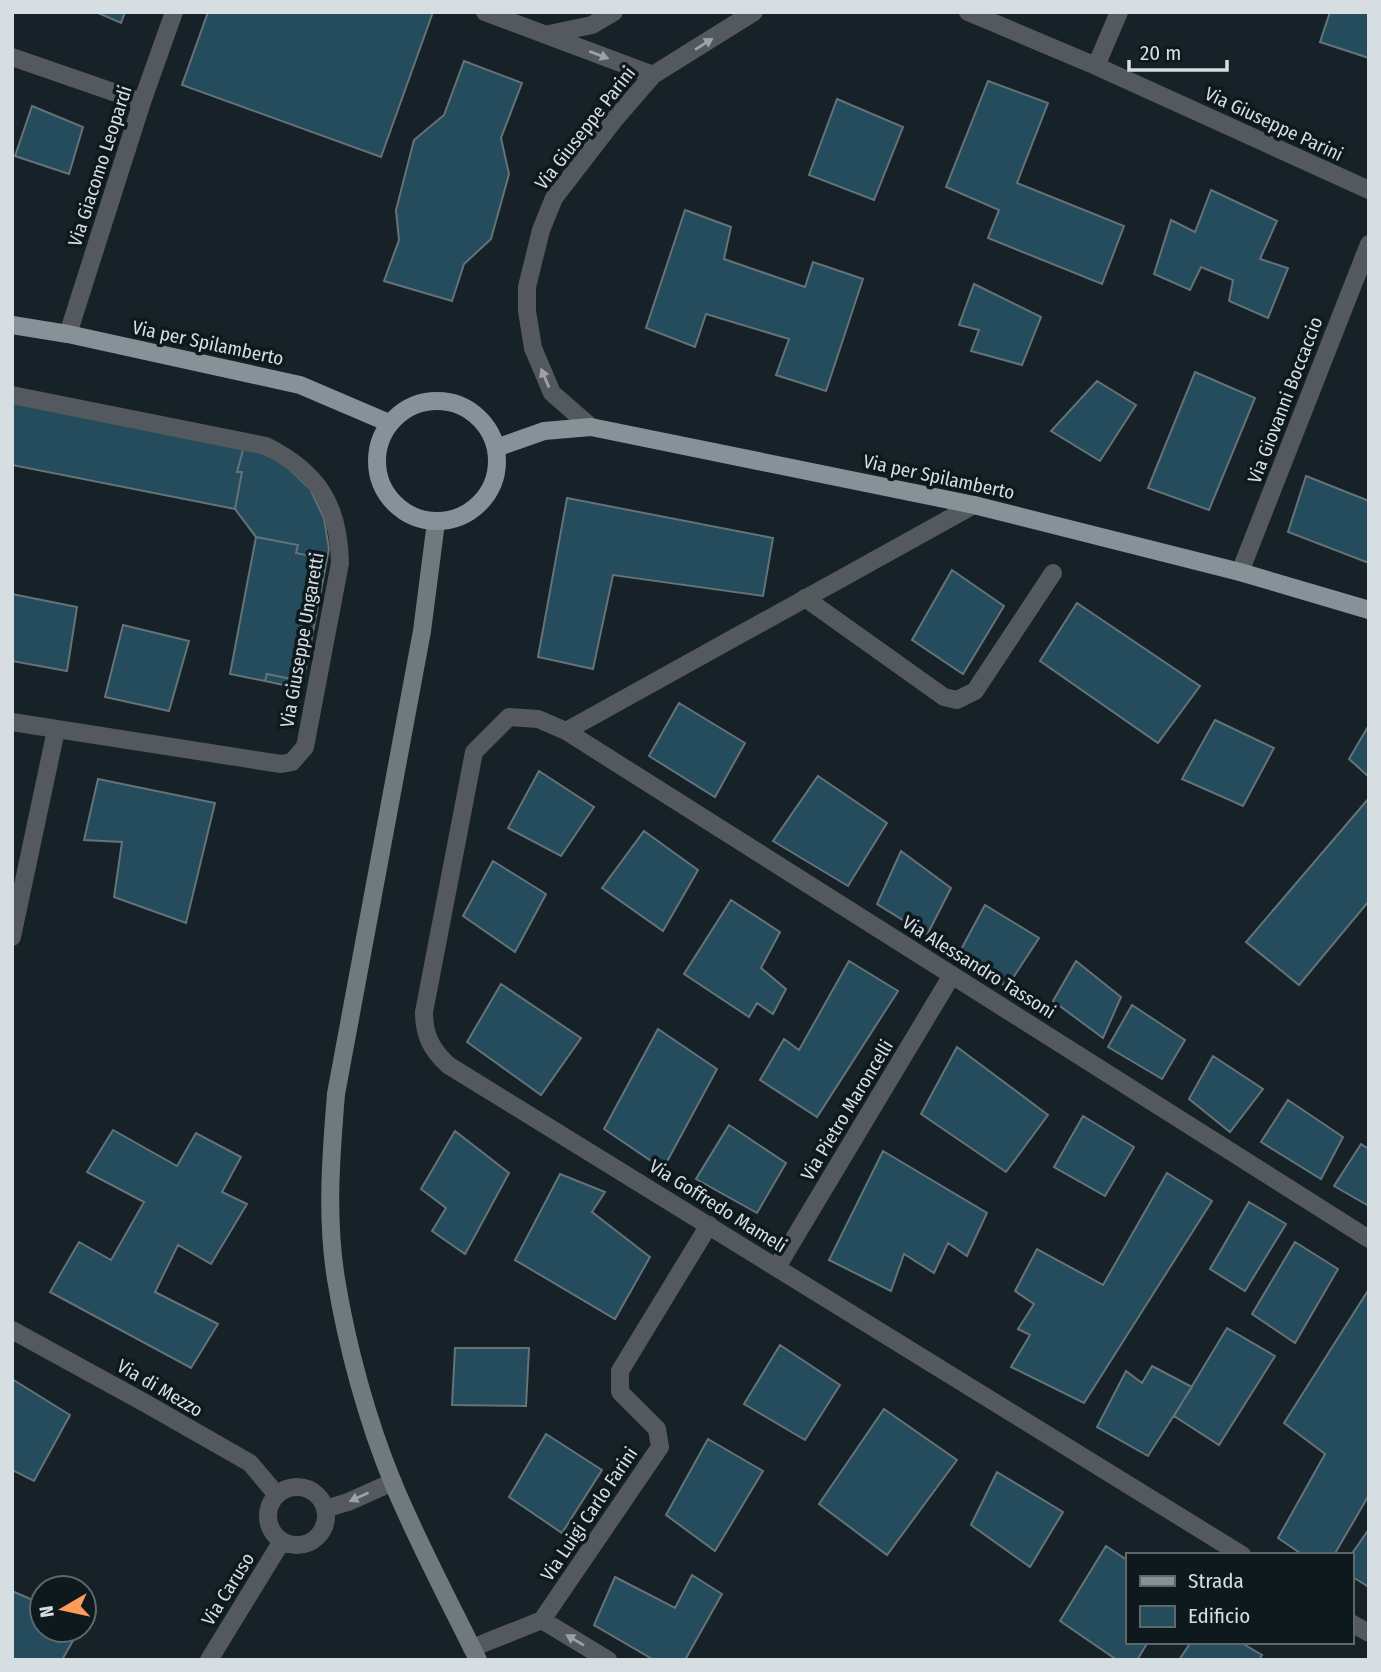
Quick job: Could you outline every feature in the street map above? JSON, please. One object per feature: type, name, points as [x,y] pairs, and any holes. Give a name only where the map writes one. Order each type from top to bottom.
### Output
[{"type":"main road","name":"Via per Spilamberto","points":[[12,325],[68,334],[300,384],[389,423]]},
{"type":"main road","points":[[441,400],[460,405],[477,415],[489,430],[496,448],[495,475],[484,499],[470,512],[454,519],[436,522],[414,517],[396,505],[382,487],[377,465],[379,443],[389,423],[404,410],[421,402],[441,400]]},
{"type":"main road","name":"Via per Spilamberto","points":[[496,448],[544,431],[591,427],[974,505],[1240,572],[1369,610]]},
{"type":"main road","points":[[436,522],[422,631],[337,1094],[331,1153],[330,1202],[335,1277],[352,1363],[393,1482],[475,1654]]},
{"type":"street","name":"Via Giacomo Leopardi","points":[[68,334],[142,102],[174,12]]},
{"type":"street","points":[[485,12],[653,75]]},
{"type":"street","points":[[546,35],[592,26],[614,12]]},
{"type":"street","name":"Via Giuseppe Parini","points":[[591,427],[552,393],[533,348],[527,310],[527,287],[541,229],[554,198],[653,75],[754,12]]},
{"type":"street","name":"Via Giuseppe Parini","points":[[968,12],[1096,66],[1369,190]]},
{"type":"street","points":[[1096,66],[1119,12]]},
{"type":"street","points":[[12,57],[142,102]]},
{"type":"street","name":"Via Giovanni Boccaccio","points":[[1240,572],[1369,244]]},
{"type":"street","name":"Via Giuseppe Ungaretti","points":[[12,395],[266,446],[286,456],[307,472],[334,515],[340,541],[340,563],[305,747],[292,762],[281,764],[12,722]]},
{"type":"street","points":[[566,731],[974,505]]},
{"type":"street","points":[[805,598],[944,697],[957,700],[975,691],[1054,573]]},
{"type":"street","name":"Via Alessandro Tassoni","points":[[474,752],[509,717],[538,719],[566,731],[1369,1239]]},
{"type":"street","points":[[12,937],[57,730]]},
{"type":"street","name":"Via Goffredo Mameli","points":[[474,752],[424,1012],[428,1042],[436,1054],[448,1065],[1239,1553]]},
{"type":"street","name":"Via Pietro Maroncelli","points":[[778,1267],[952,975]]},
{"type":"street","name":"Via Luigi Carlo Farini","points":[[542,1620],[660,1447],[657,1429],[620,1392],[620,1371],[709,1225]]},
{"type":"street","name":"Via di Mezzo","points":[[12,1330],[250,1464],[277,1495]]},
{"type":"street","points":[[325,1509],[393,1482]]},
{"type":"street","points":[[305,1488],[314,1493],[325,1509],[324,1526],[314,1539],[298,1545],[282,1541],[270,1528],[268,1519],[272,1502],[285,1489],[305,1488]]},
{"type":"street","name":"Via Caruso","points":[[209,1660],[282,1541]]},
{"type":"street","points":[[475,1654],[542,1620],[608,1660]]},
{"type":"street","points":[[1353,1624],[1369,1633]]},
{"type":"building","points":[[96,12],[125,12],[121,23]]},
{"type":"building","points":[[208,12],[433,12],[381,157],[182,85]]},
{"type":"building","points":[[1330,12],[1369,12],[1369,58],[1320,42]]},
{"type":"building","points":[[464,61],[522,83],[501,138],[509,174],[491,239],[464,264],[452,301],[384,281],[399,240],[396,210],[414,140],[444,115]]},
{"type":"building","points":[[988,81],[1048,103],[1017,183],[1124,226],[1102,284],[988,238],[999,210],[946,187]]},
{"type":"building","points":[[837,99],[903,127],[874,200],[809,175]]},
{"type":"building","points":[[32,106],[83,127],[69,174],[15,156]]},
{"type":"building","points":[[1211,190],[1277,221],[1260,259],[1288,268],[1268,318],[1229,301],[1233,280],[1201,267],[1190,290],[1154,274],[1171,220],[1195,232]]},
{"type":"building","points":[[685,210],[731,227],[724,259],[805,287],[813,262],[863,279],[826,391],[776,375],[789,339],[706,314],[695,347],[646,328]]},
{"type":"building","points":[[974,284],[1041,317],[1022,365],[971,351],[979,330],[959,325]]},
{"type":"building","points":[[1195,372],[1255,398],[1209,510],[1148,488]]},
{"type":"building","points":[[1097,381],[1136,405],[1100,461],[1051,431]]},
{"type":"building","points":[[12,402],[244,446],[237,472],[242,472],[235,509],[12,465]]},
{"type":"building","points":[[244,446],[281,461],[310,489],[324,518],[329,549],[302,689],[265,681],[267,674],[291,679],[315,557],[296,553],[298,545],[256,537],[235,509],[242,472],[237,472]]},
{"type":"building","points":[[1306,476],[1369,501],[1369,563],[1288,532]]},
{"type":"building","points":[[567,498],[773,538],[763,596],[613,575],[593,669],[538,657]]},
{"type":"building","points":[[256,537],[298,545],[296,553],[315,557],[291,679],[267,674],[265,681],[230,674]]},
{"type":"building","points":[[952,570],[1004,606],[963,674],[912,640]]},
{"type":"building","points":[[12,594],[77,607],[67,671],[12,661]]},
{"type":"building","points":[[1077,603],[1200,686],[1158,743],[1040,661]]},
{"type":"building","points":[[123,625],[189,641],[169,711],[105,697]]},
{"type":"building","points":[[679,703],[745,743],[715,797],[649,756]]},
{"type":"building","points":[[1215,720],[1274,748],[1243,806],[1182,779]]},
{"type":"building","points":[[1369,725],[1369,777],[1349,759]]},
{"type":"building","points":[[539,771],[594,807],[561,856],[508,828]]},
{"type":"building","points":[[818,776],[887,823],[848,886],[773,841]]},
{"type":"building","points":[[98,779],[215,803],[186,923],[114,897],[122,842],[84,840]]},
{"type":"building","points":[[1369,798],[1369,901],[1299,985],[1246,942]]},
{"type":"building","points":[[644,831],[698,870],[663,931],[602,888]]},
{"type":"building","points":[[901,851],[951,888],[927,935],[877,904]]},
{"type":"building","points":[[493,861],[546,894],[515,952],[463,916]]},
{"type":"building","points":[[731,900],[780,932],[761,968],[786,989],[773,1014],[757,1003],[749,1017],[684,974]]},
{"type":"building","points":[[985,905],[1039,938],[1007,987],[958,955]]},
{"type":"building","points":[[849,961],[898,991],[817,1117],[760,1080],[784,1039],[799,1050]]},
{"type":"building","points":[[1076,961],[1121,997],[1103,1038],[1053,1001]]},
{"type":"building","points":[[501,984],[581,1038],[541,1095],[467,1042]]},
{"type":"building","points":[[1132,1005],[1185,1040],[1162,1079],[1108,1047]]},
{"type":"building","points":[[658,1029],[717,1069],[663,1169],[604,1129]]},
{"type":"building","points":[[957,1047],[1048,1115],[1006,1172],[921,1114]]},
{"type":"building","points":[[1213,1056],[1263,1089],[1230,1132],[1189,1099]]},
{"type":"building","points":[[1288,1100],[1343,1137],[1321,1179],[1261,1142]]},
{"type":"building","points":[[1083,1116],[1134,1147],[1105,1196],[1054,1167]]},
{"type":"building","points":[[729,1125],[786,1163],[757,1213],[696,1179]]},
{"type":"building","points":[[113,1130],[177,1166],[196,1133],[241,1157],[222,1192],[247,1204],[211,1264],[178,1245],[155,1292],[218,1324],[191,1368],[50,1292],[79,1242],[111,1260],[144,1202],[87,1172]]},
{"type":"building","points":[[455,1131],[509,1173],[465,1254],[432,1231],[446,1208],[421,1189]]},
{"type":"building","points":[[1361,1144],[1369,1149],[1369,1206],[1334,1186]]},
{"type":"building","points":[[883,1151],[987,1213],[967,1256],[948,1243],[934,1273],[904,1254],[891,1291],[829,1260]]},
{"type":"building","points":[[1167,1173],[1212,1201],[1084,1403],[1011,1367],[1030,1335],[1018,1329],[1034,1304],[1015,1291],[1037,1249],[1103,1285]]},
{"type":"building","points":[[560,1174],[605,1192],[592,1212],[650,1257],[615,1319],[515,1260]]},
{"type":"building","points":[[1249,1202],[1286,1224],[1245,1291],[1210,1269]]},
{"type":"building","points":[[1295,1242],[1338,1269],[1295,1343],[1252,1314]]},
{"type":"building","points":[[1369,1289],[1369,1495],[1335,1553],[1300,1553],[1278,1538],[1325,1454],[1284,1423]]},
{"type":"building","points":[[1227,1328],[1275,1356],[1219,1445],[1174,1416]]},
{"type":"building","points":[[780,1345],[840,1385],[805,1440],[744,1404]]},
{"type":"building","points":[[455,1348],[529,1348],[526,1406],[452,1405]]},
{"type":"building","points":[[1152,1366],[1192,1387],[1148,1456],[1097,1427],[1126,1371],[1142,1383]]},
{"type":"building","points":[[12,1379],[70,1415],[34,1481],[12,1470]]},
{"type":"building","points":[[884,1409],[957,1460],[887,1555],[819,1504]]},
{"type":"building","points":[[546,1434],[602,1470],[562,1533],[509,1497]]},
{"type":"building","points":[[708,1439],[763,1471],[715,1551],[666,1515]]},
{"type":"building","points":[[997,1472],[1063,1512],[1030,1567],[971,1525]]},
{"type":"building","points":[[1369,1529],[1369,1587],[1353,1577],[1352,1553]]},
{"type":"building","points":[[1106,1546],[1126,1559],[1126,1644],[1147,1644],[1137,1660],[1117,1660],[1060,1621]]},
{"type":"building","points":[[692,1575],[722,1594],[685,1660],[654,1660],[594,1625],[615,1577],[675,1608]]},
{"type":"building","points":[[12,1591],[28,1598],[28,1644],[71,1644],[62,1660],[12,1660]]},
{"type":"building","points":[[1190,1644],[1243,1644],[1262,1655],[1259,1660],[1179,1660]]}]
